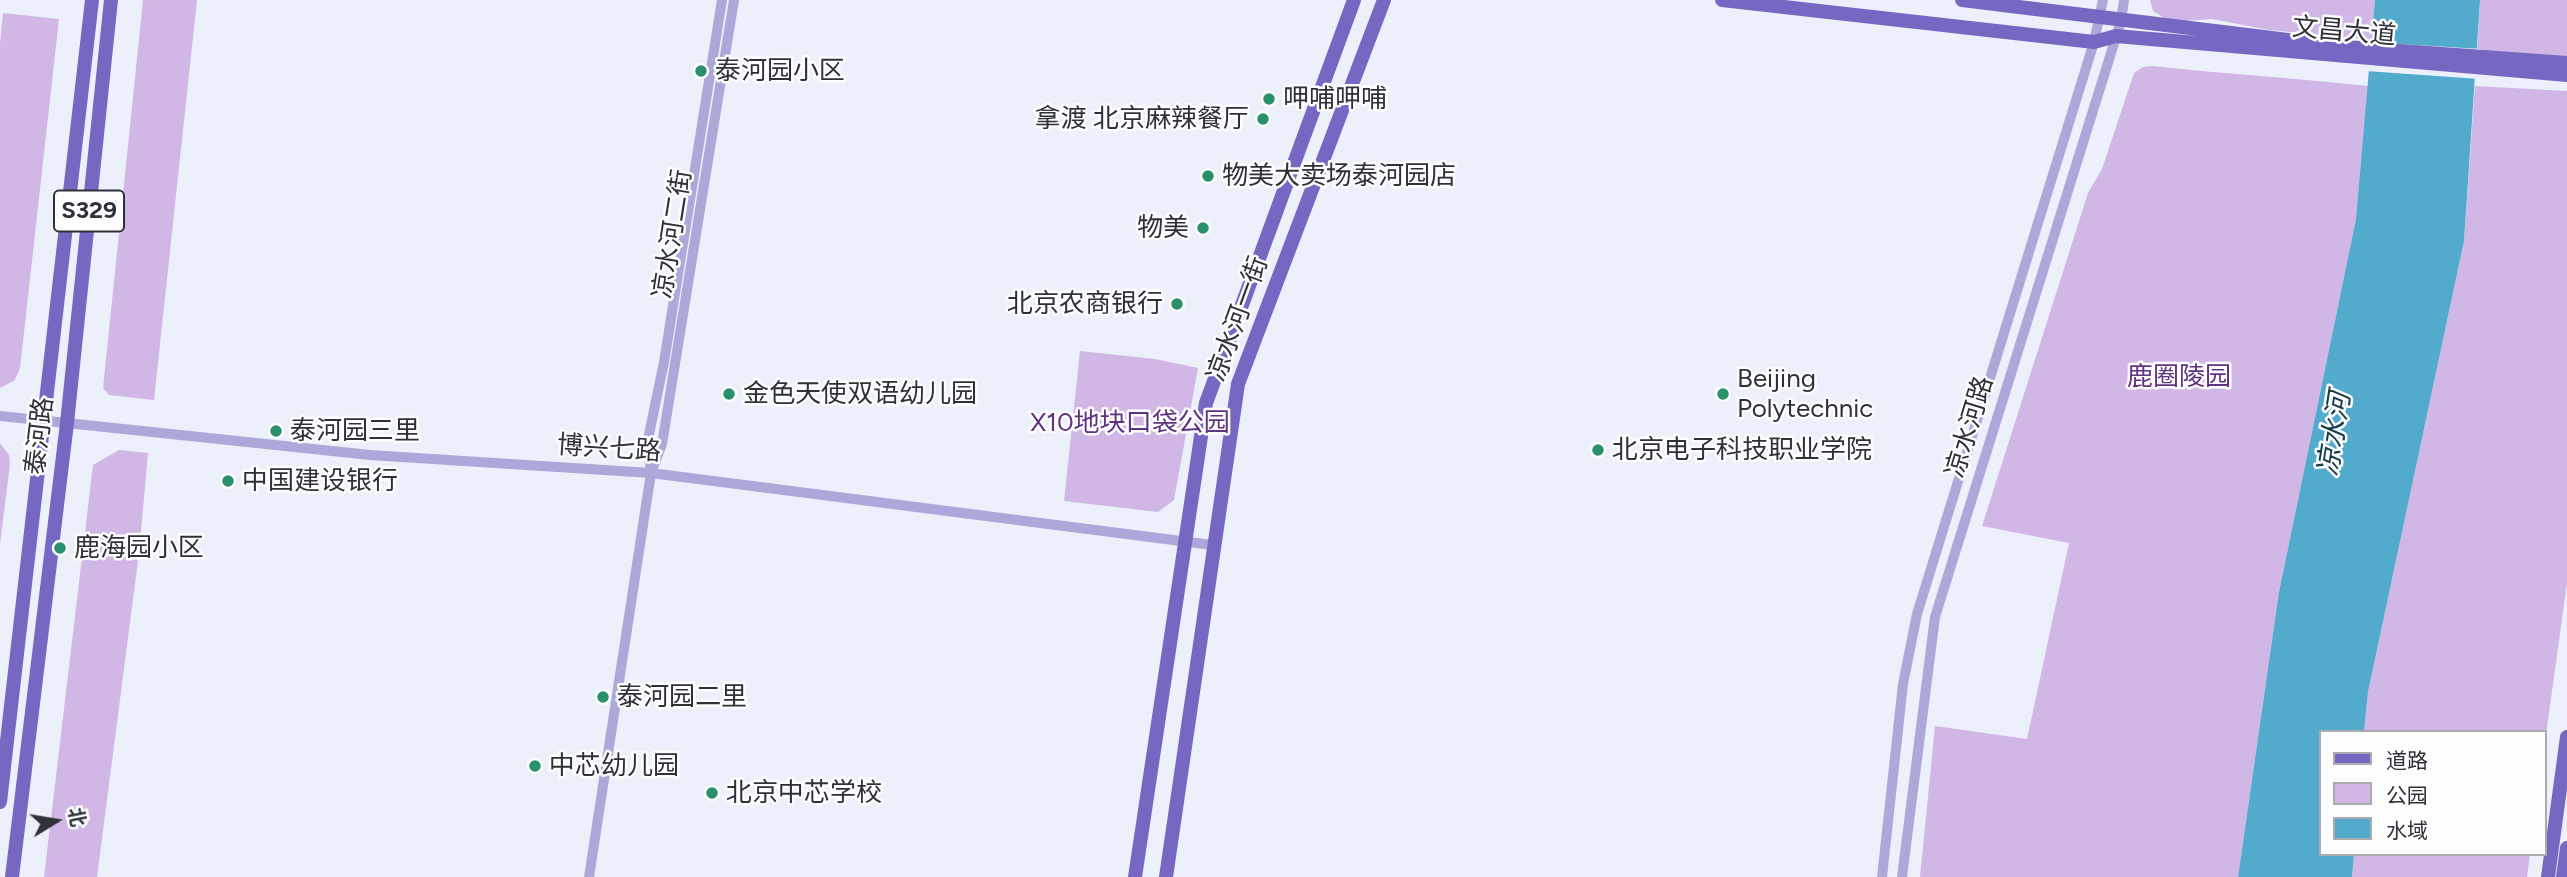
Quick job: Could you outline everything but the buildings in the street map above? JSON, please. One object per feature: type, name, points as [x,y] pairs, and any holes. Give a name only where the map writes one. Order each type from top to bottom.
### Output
[{"type":"main road","name":"泰河路","points":[[0,802],[46,421],[92,0]]},
{"type":"main road","name":"泰河路","points":[[12,877],[67,423],[111,0]]},
{"type":"main road","name":"凉水河一街","points":[[1135,877],[1206,403],[1216,369],[1354,0]]},
{"type":"main road","name":"凉水河一街","points":[[1166,877],[1212,545],[1238,384],[1384,0]]},
{"type":"main road","points":[[1722,0],[2094,42],[2116,36]]},
{"type":"main road","name":"文昌大道","points":[[1962,0],[2345,52]]},
{"type":"main road","name":"文昌大道","points":[[2116,36],[2557,66],[2567,75]]},
{"type":"main road","points":[[1194,484],[1198,493],[1205,496],[1222,491]]},
{"type":"main road","points":[[2548,877],[2567,737]]},
{"type":"main road","points":[[2563,877],[2567,848]]},
{"type":"street","name":"凉水河二街","points":[[651,474],[647,444],[664,362],[722,0]]},
{"type":"street","name":"凉水河二街","points":[[589,877],[651,474],[662,444],[734,0]]},
{"type":"street","name":"凉水河路","points":[[1882,877],[1903,684],[1917,614],[2094,42],[2104,0]]},
{"type":"street","name":"凉水河路","points":[[1902,877],[1935,617],[2121,21],[2124,0]]},
{"type":"street","name":"博兴七路","points":[[0,416],[370,455],[651,474],[1212,545]]},
{"type":"green space","points":[[143,0],[197,0],[154,400],[109,395],[103,388]]},
{"type":"green space","points":[[2150,0],[2375,0],[2372,40],[2269,30],[2212,19],[2171,22],[2153,11]]},
{"type":"green space","points":[[2480,0],[2567,0],[2567,59],[2477,53]]},
{"type":"green space","points":[[3,13],[59,19],[20,368],[15,380],[0,388],[0,44]]},
{"type":"green space","name":"鹿圈陵园","points":[[2143,67],[2368,86],[2356,219],[2279,592],[2238,877],[1920,877],[1935,726],[2027,739],[2069,543],[1982,526],[2088,193],[2102,169],[2134,73]]},
{"type":"green space","points":[[2475,86],[2567,91],[2567,583],[2546,735],[2546,730],[2364,730],[2368,692],[2464,241]]},
{"type":"green space","name":"X10地块口袋公园","points":[[1080,351],[1155,359],[1198,368],[1174,500],[1158,512],[1064,501]]},
{"type":"green space","points":[[0,443],[9,455],[10,464],[0,544]]},
{"type":"green space","points":[[119,450],[148,453],[139,553],[97,877],[44,877],[93,465]]},
{"type":"green space","points":[[2354,856],[2530,856],[2527,877],[2352,877]]},
{"type":"water","name":"凉水河","points":[[2375,0],[2480,0],[2464,241],[2368,692],[2364,730],[2318,730],[2318,856],[2354,856],[2352,877],[2238,877],[2279,592],[2356,219]]},
{"type":"pier","points":[[2368,42],[2481,49],[2479,79],[2366,71]]},
{"type":"place","name":"泰河园小区","points":[[701,71]]},
{"type":"place","name":"呷哺呷哺","points":[[1269,99]]},
{"type":"place","name":"拿渡 北京麻辣餐厅","points":[[1263,119]]},
{"type":"place","name":"物美大卖场泰河园店","points":[[1208,176]]},
{"type":"place","name":"物美","points":[[1203,228]]},
{"type":"place","name":"北京农商银行","points":[[1177,304]]},
{"type":"place","name":"金色天使双语幼儿园","points":[[729,394]]},
{"type":"place","name":"Beijing Polytechnic","points":[[1723,394]]},
{"type":"place","name":"泰河园三里","points":[[276,431]]},
{"type":"place","name":"北京电子科技职业学院","points":[[1598,450]]},
{"type":"place","name":"中国建设银行","points":[[228,481]]},
{"type":"place","name":"鹿海园小区","points":[[60,548]]},
{"type":"place","name":"泰河园二里","points":[[603,697]]},
{"type":"place","name":"中芯幼儿园","points":[[535,766]]},
{"type":"place","name":"北京中芯学校","points":[[712,793]]}]
